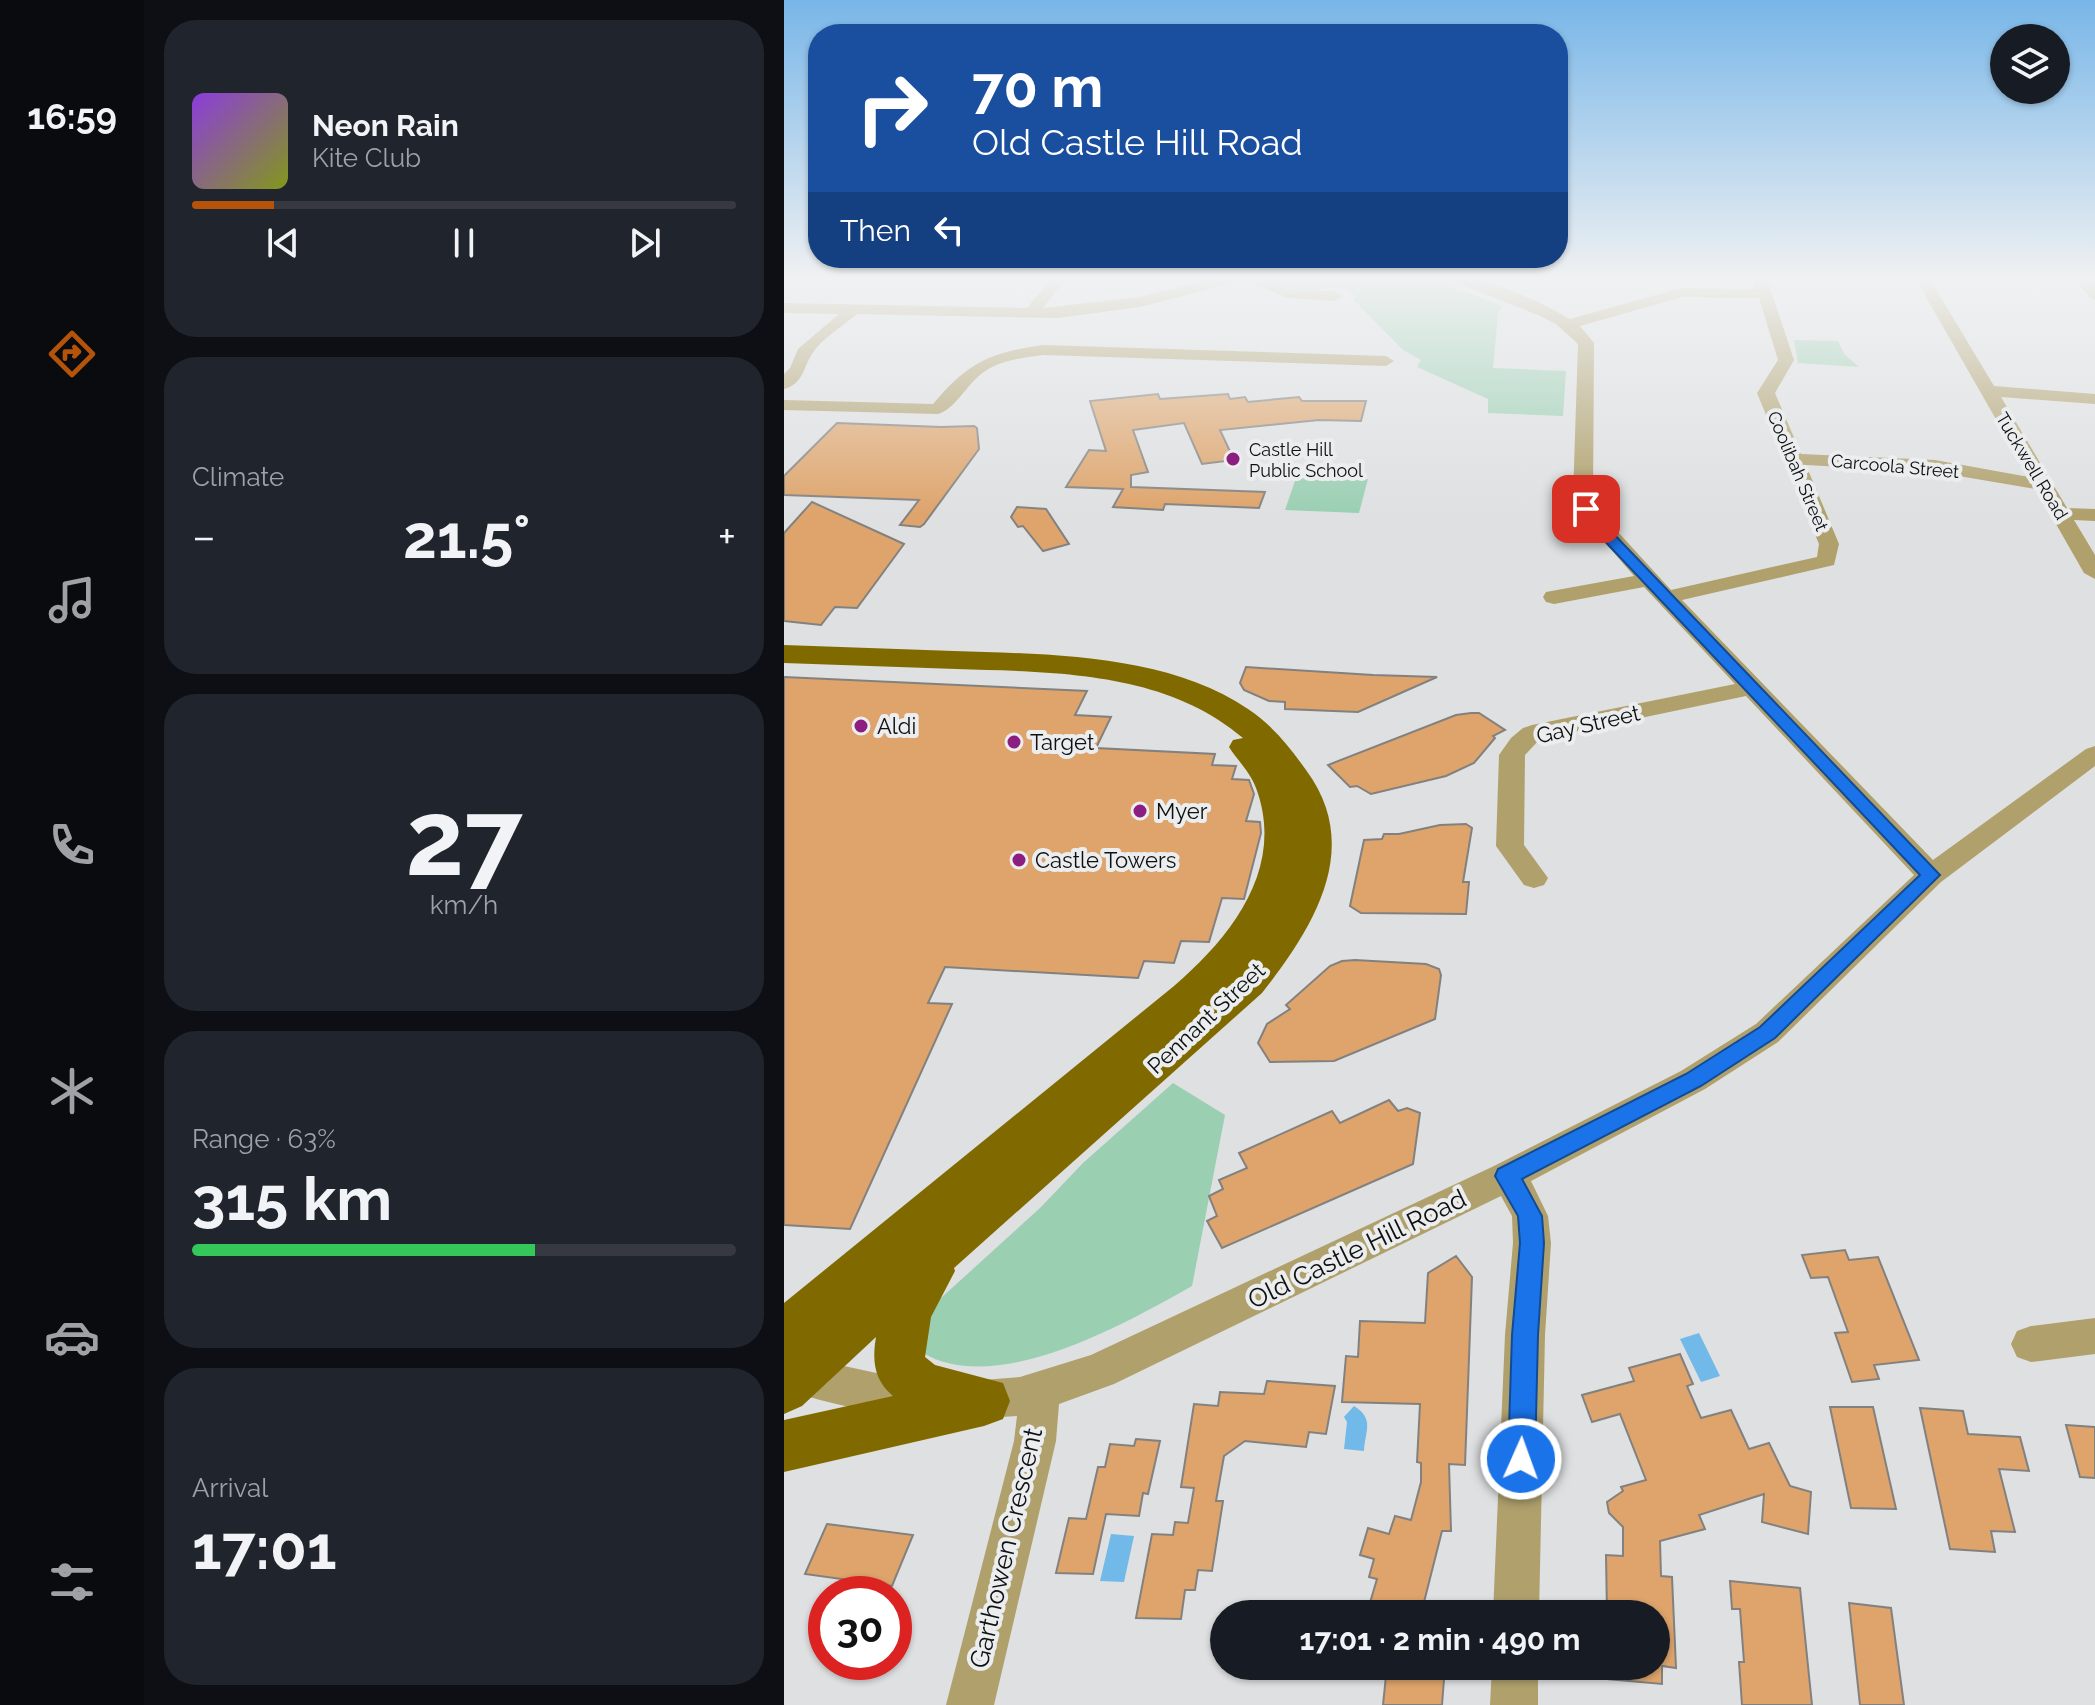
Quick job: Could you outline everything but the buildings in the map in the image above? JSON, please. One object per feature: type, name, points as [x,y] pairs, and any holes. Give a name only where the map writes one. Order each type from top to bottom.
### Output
[{"type":"main road","name":"Pennant Street","points":[[784,654],[1091,668],[1143,676],[1180,687],[1229,709],[1251,725],[1294,772],[1312,815],[1315,836],[1312,872],[1298,914],[1277,949],[1248,983],[947,1246],[787,1368]]},
{"type":"main road","name":"Pennant Street","points":[[784,668],[1066,680],[1137,690],[1181,705],[1221,725],[1251,752],[1270,778],[1282,814],[1281,857],[1271,892],[1253,926],[1217,967],[1184,1000],[1032,1128],[854,1271],[787,1368]]},
{"type":"main road","points":[[947,1246],[912,1302],[901,1327],[898,1349],[900,1369],[922,1387],[984,1401]]},
{"type":"main road","points":[[784,1446],[984,1401]]},
{"type":"street","points":[[784,384],[798,370],[803,356]]},
{"type":"street","points":[[784,405],[938,409],[981,364],[1004,356]]},
{"type":"street","points":[[1325,356],[1386,361]]},
{"type":"street","points":[[1586,356],[1583,497],[1586,509],[1931,875]]},
{"type":"street","name":"Coolibah Street","points":[[1668,597],[1827,561],[1829,544],[1766,393],[1786,360],[1785,356]]},
{"type":"street","name":"Tuckwell Road","points":[[1967,356],[2095,573]]},
{"type":"street","points":[[1987,391],[2095,399]]},
{"type":"street","name":"Carcoola Street","points":[[1794,459],[1935,466],[2044,485]]},
{"type":"street","points":[[2062,514],[2095,515]]},
{"type":"street","points":[[1554,597],[1650,579]]},
{"type":"street","name":"Gay Street","points":[[1534,878],[1510,846],[1512,755],[1520,743],[1532,733],[1753,687]]},
{"type":"street","name":"Old Castle Hill Road","points":[[787,1368],[881,1393],[984,1401],[1040,1392],[1100,1371],[1166,1342],[1507,1176],[1693,1080],[1767,1033],[1931,875],[2090,766]]},
{"type":"street","points":[[1507,1176],[1523,1198],[1530,1216],[1532,1243],[1525,1335],[1516,1600]]},
{"type":"street","points":[[2031,1344],[2095,1336]]},
{"type":"street","name":"Garthowen Crescent","points":[[970,1705],[1035,1441],[1040,1392]]},
{"type":"street","points":[[1514,1705],[1515,1680]]},
{"type":"green space","points":[[1413,356],[1494,356],[1493,368],[1566,371],[1563,416],[1488,413],[1488,399],[1417,367],[1421,360]]},
{"type":"green space","points":[[1797,356],[1846,356],[1859,367],[1798,363]]},
{"type":"green space","points":[[1296,478],[1368,479],[1359,513],[1285,510]]},
{"type":"green space","points":[[1173,1083],[1225,1115],[1192,1286],[1097,1335],[1023,1361],[987,1366],[953,1364],[923,1353],[930,1308],[1040,1208],[1083,1163]]},
{"type":"water","points":[[1699,1333],[1720,1376],[1701,1382],[1680,1339]]},
{"type":"water","points":[[1354,1406],[1367,1421],[1364,1451],[1344,1449],[1347,1422],[1344,1417]]},
{"type":"water","points":[[1111,1534],[1134,1536],[1124,1582],[1100,1581]]},
{"type":"place","name":"Castle Hill Public School","points":[[1233,459]]},
{"type":"place","name":"Aldi","points":[[861,726]]},
{"type":"place","name":"Target","points":[[1014,742]]},
{"type":"place","name":"Myer","points":[[1140,811]]},
{"type":"place","name":"Castle Towers","points":[[1019,860]]},
{"type":"route","points":[[1521,1459],[1532,1243],[1530,1216],[1523,1198],[1507,1176],[1693,1080],[1767,1033],[1931,875],[1604,532],[1586,509]]}]
